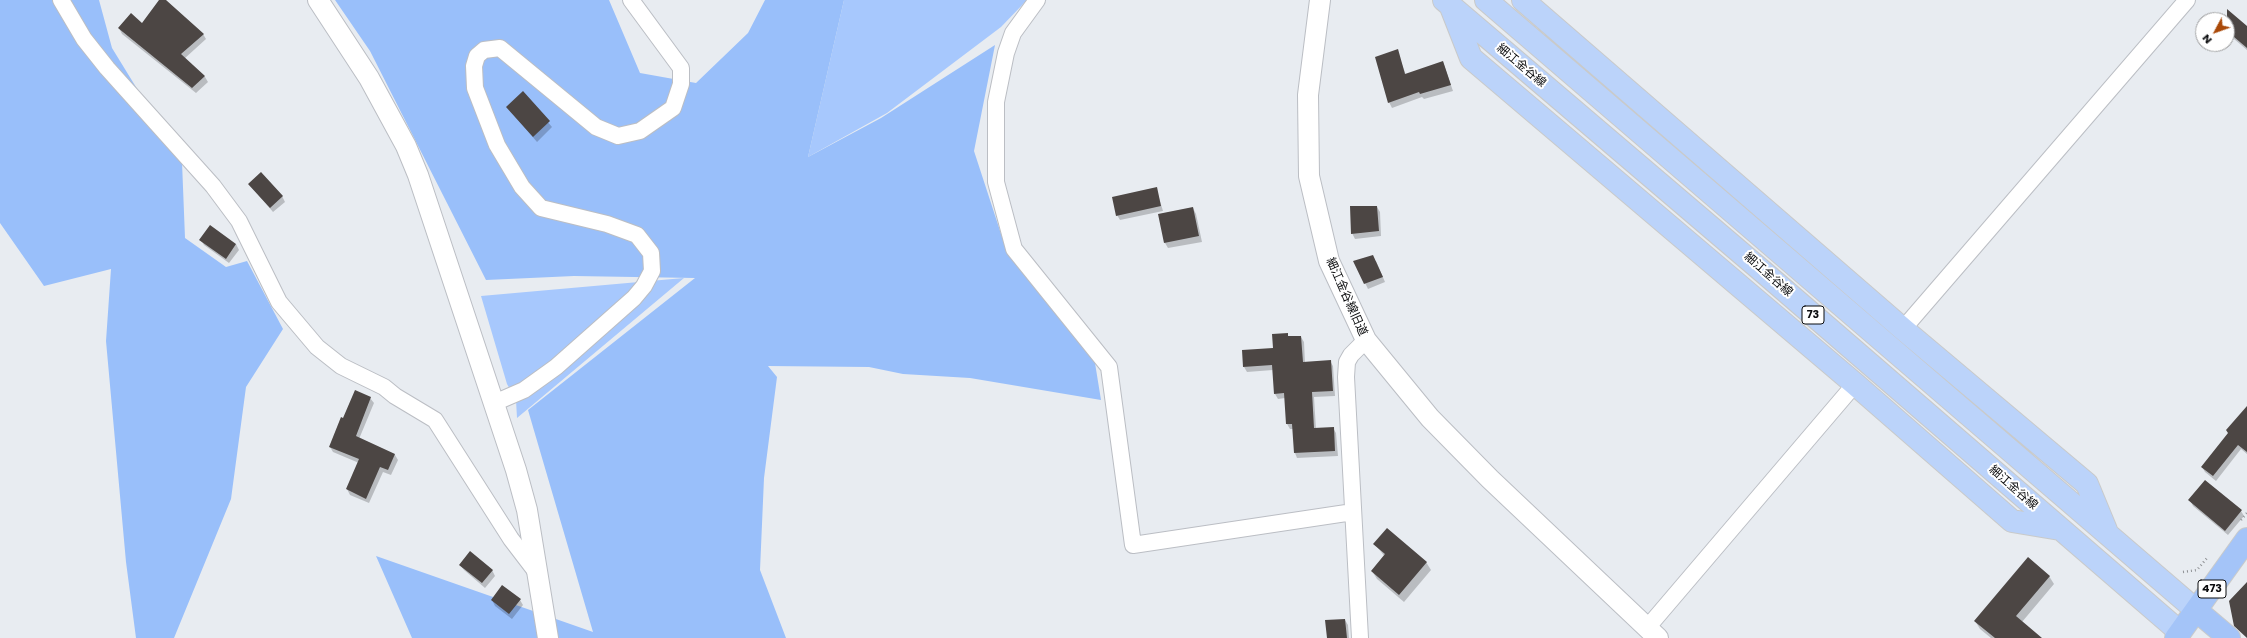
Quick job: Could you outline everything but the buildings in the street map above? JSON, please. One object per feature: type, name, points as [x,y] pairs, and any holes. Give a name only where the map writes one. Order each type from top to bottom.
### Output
[{"type":"highway","name":"473","points":[[2181,636],[2247,539]]},
{"type":"highway","name":"473","points":[[2197,611],[2229,638]]},
{"type":"main road","name":"細江金谷線","points":[[1486,0],[2197,611]]},
{"type":"main road","points":[[1523,0],[1903,329],[2087,484],[2108,534]]},
{"type":"main road","name":"細江金谷線","points":[[1448,3],[1768,276],[2181,636]]},
{"type":"main road","points":[[1448,3],[1472,58],[1855,384],[2012,521],[2060,529]]},
{"type":"street","points":[[61,0],[84,39],[107,68],[213,186],[239,221],[278,302],[317,347],[341,366],[384,387],[395,396],[435,420],[511,539],[536,573]]},
{"type":"street","points":[[318,0],[370,78],[406,146],[439,233],[527,510],[536,573],[548,638]]},
{"type":"street","points":[[494,403],[524,390],[556,367],[634,298],[644,286],[652,271],[651,253],[637,235],[607,224],[541,208],[522,187],[497,145],[475,88],[474,66],[477,56],[484,50],[500,48],[596,127],[618,136],[640,131],[673,108],[681,84],[681,68],[631,0]]},
{"type":"street","points":[[1037,0],[1013,33],[1006,53],[996,102],[996,182],[1014,249],[1109,367],[1133,546],[1353,512]]},
{"type":"street","name":"細江金谷線旧道","points":[[1320,0],[1308,96],[1309,176],[1328,261],[1366,340],[1351,355],[1347,362],[1346,377],[1360,638]]},
{"type":"street","points":[[1903,329],[2187,0]]},
{"type":"street","points":[[1366,340],[1430,418],[1490,479],[1652,633],[1855,384]]},
{"type":"shaded area","points":[[0,0],[99,0],[112,48],[182,162],[185,238],[226,267],[247,261],[283,329],[246,387],[231,499],[174,638],[136,638],[126,562],[106,341],[111,269],[44,286],[0,223]]},
{"type":"shaded area","points":[[335,0],[609,0],[640,73],[696,83],[748,33],[765,0],[844,0],[808,157],[881,118],[995,45],[974,151],[1004,243],[1095,363],[1101,400],[970,378],[903,374],[869,367],[768,366],[777,377],[764,478],[760,570],[786,638],[412,638],[376,556],[593,632],[528,410],[695,278],[574,276],[486,280],[370,51]]},
{"type":"shaded area","points":[[844,0],[1027,0],[1001,27],[887,113],[808,157]]},
{"type":"shaded area","points":[[684,278],[517,418],[516,400],[507,384],[481,296]]}]
